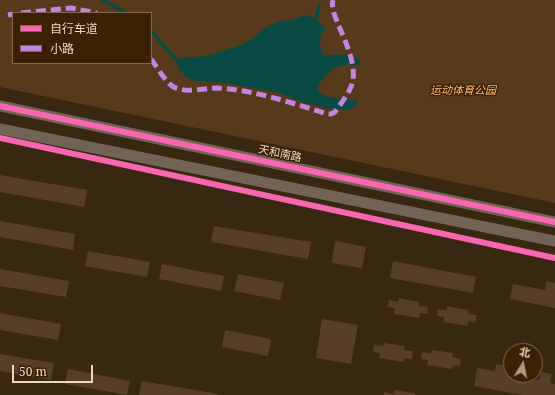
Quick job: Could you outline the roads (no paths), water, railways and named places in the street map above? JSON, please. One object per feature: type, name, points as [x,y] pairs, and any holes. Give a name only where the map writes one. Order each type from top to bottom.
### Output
[{"type":"street","name":"天和南路","points":[[0,106],[555,222]]},
{"type":"street","points":[[0,129],[555,241]]},
{"type":"water","points":[[306,15],[311,16],[325,27],[325,31],[321,33],[320,42],[321,50],[324,55],[348,55],[360,61],[359,65],[343,65],[334,69],[323,79],[317,91],[326,96],[356,99],[358,102],[357,104],[351,109],[330,109],[302,102],[279,93],[226,83],[195,81],[186,77],[179,69],[177,61],[182,58],[206,56],[238,46],[249,41],[264,29],[278,21],[291,20]]},
{"type":"waterway","points":[[102,0],[125,12]]},
{"type":"waterway","points":[[316,20],[319,5]]},
{"type":"waterway","points":[[152,32],[177,61]]},
{"type":"park label","name":"运动体育公园","points":[[463,91]]}]
